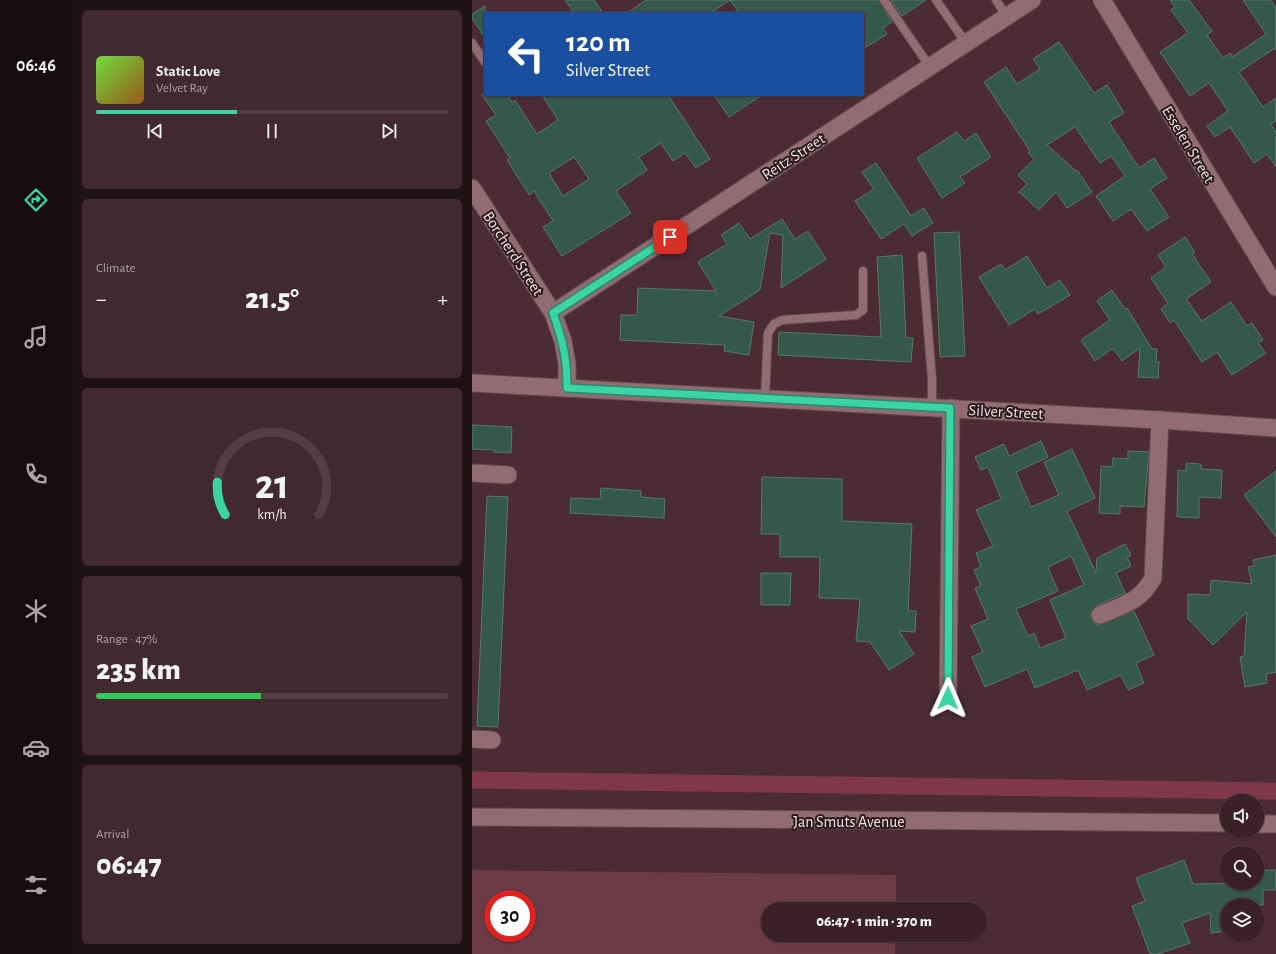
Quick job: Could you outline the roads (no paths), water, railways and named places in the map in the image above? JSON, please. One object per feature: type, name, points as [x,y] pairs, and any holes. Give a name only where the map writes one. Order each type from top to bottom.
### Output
[{"type":"street","name":"Reitz Street","points":[[553,313],[1032,0]]},
{"type":"street","name":"Esselen Street","points":[[1102,0],[1276,287]]},
{"type":"street","name":"Borcherd Street","points":[[472,188],[553,313],[563,341],[567,364],[567,388]]},
{"type":"street","name":"Silver Street","points":[[472,383],[950,408],[1276,428]]},
{"type":"street","points":[[948,698],[950,408]]},
{"type":"street","points":[[1100,615],[1137,599],[1146,591],[1153,578],[1160,420]]},
{"type":"street","points":[[472,474],[508,475]]},
{"type":"street","points":[[472,739],[492,740]]},
{"type":"street","name":"Jan Smuts Avenue","points":[[472,817],[1220,823]]},
{"type":"street","points":[[1264,824],[1276,824]]},
{"type":"lane","points":[[884,0],[930,67]]},
{"type":"lane","points":[[936,0],[966,43]]},
{"type":"lane","points":[[996,0],[1007,17]]},
{"type":"lane","points":[[472,43],[484,61]]},
{"type":"lane","points":[[922,256],[932,379],[932,407]]},
{"type":"lane","points":[[765,398],[768,333],[774,324],[782,320],[856,315],[862,310],[864,302],[863,271]]},
{"type":"waterway","points":[[472,780],[1276,791]]}]
